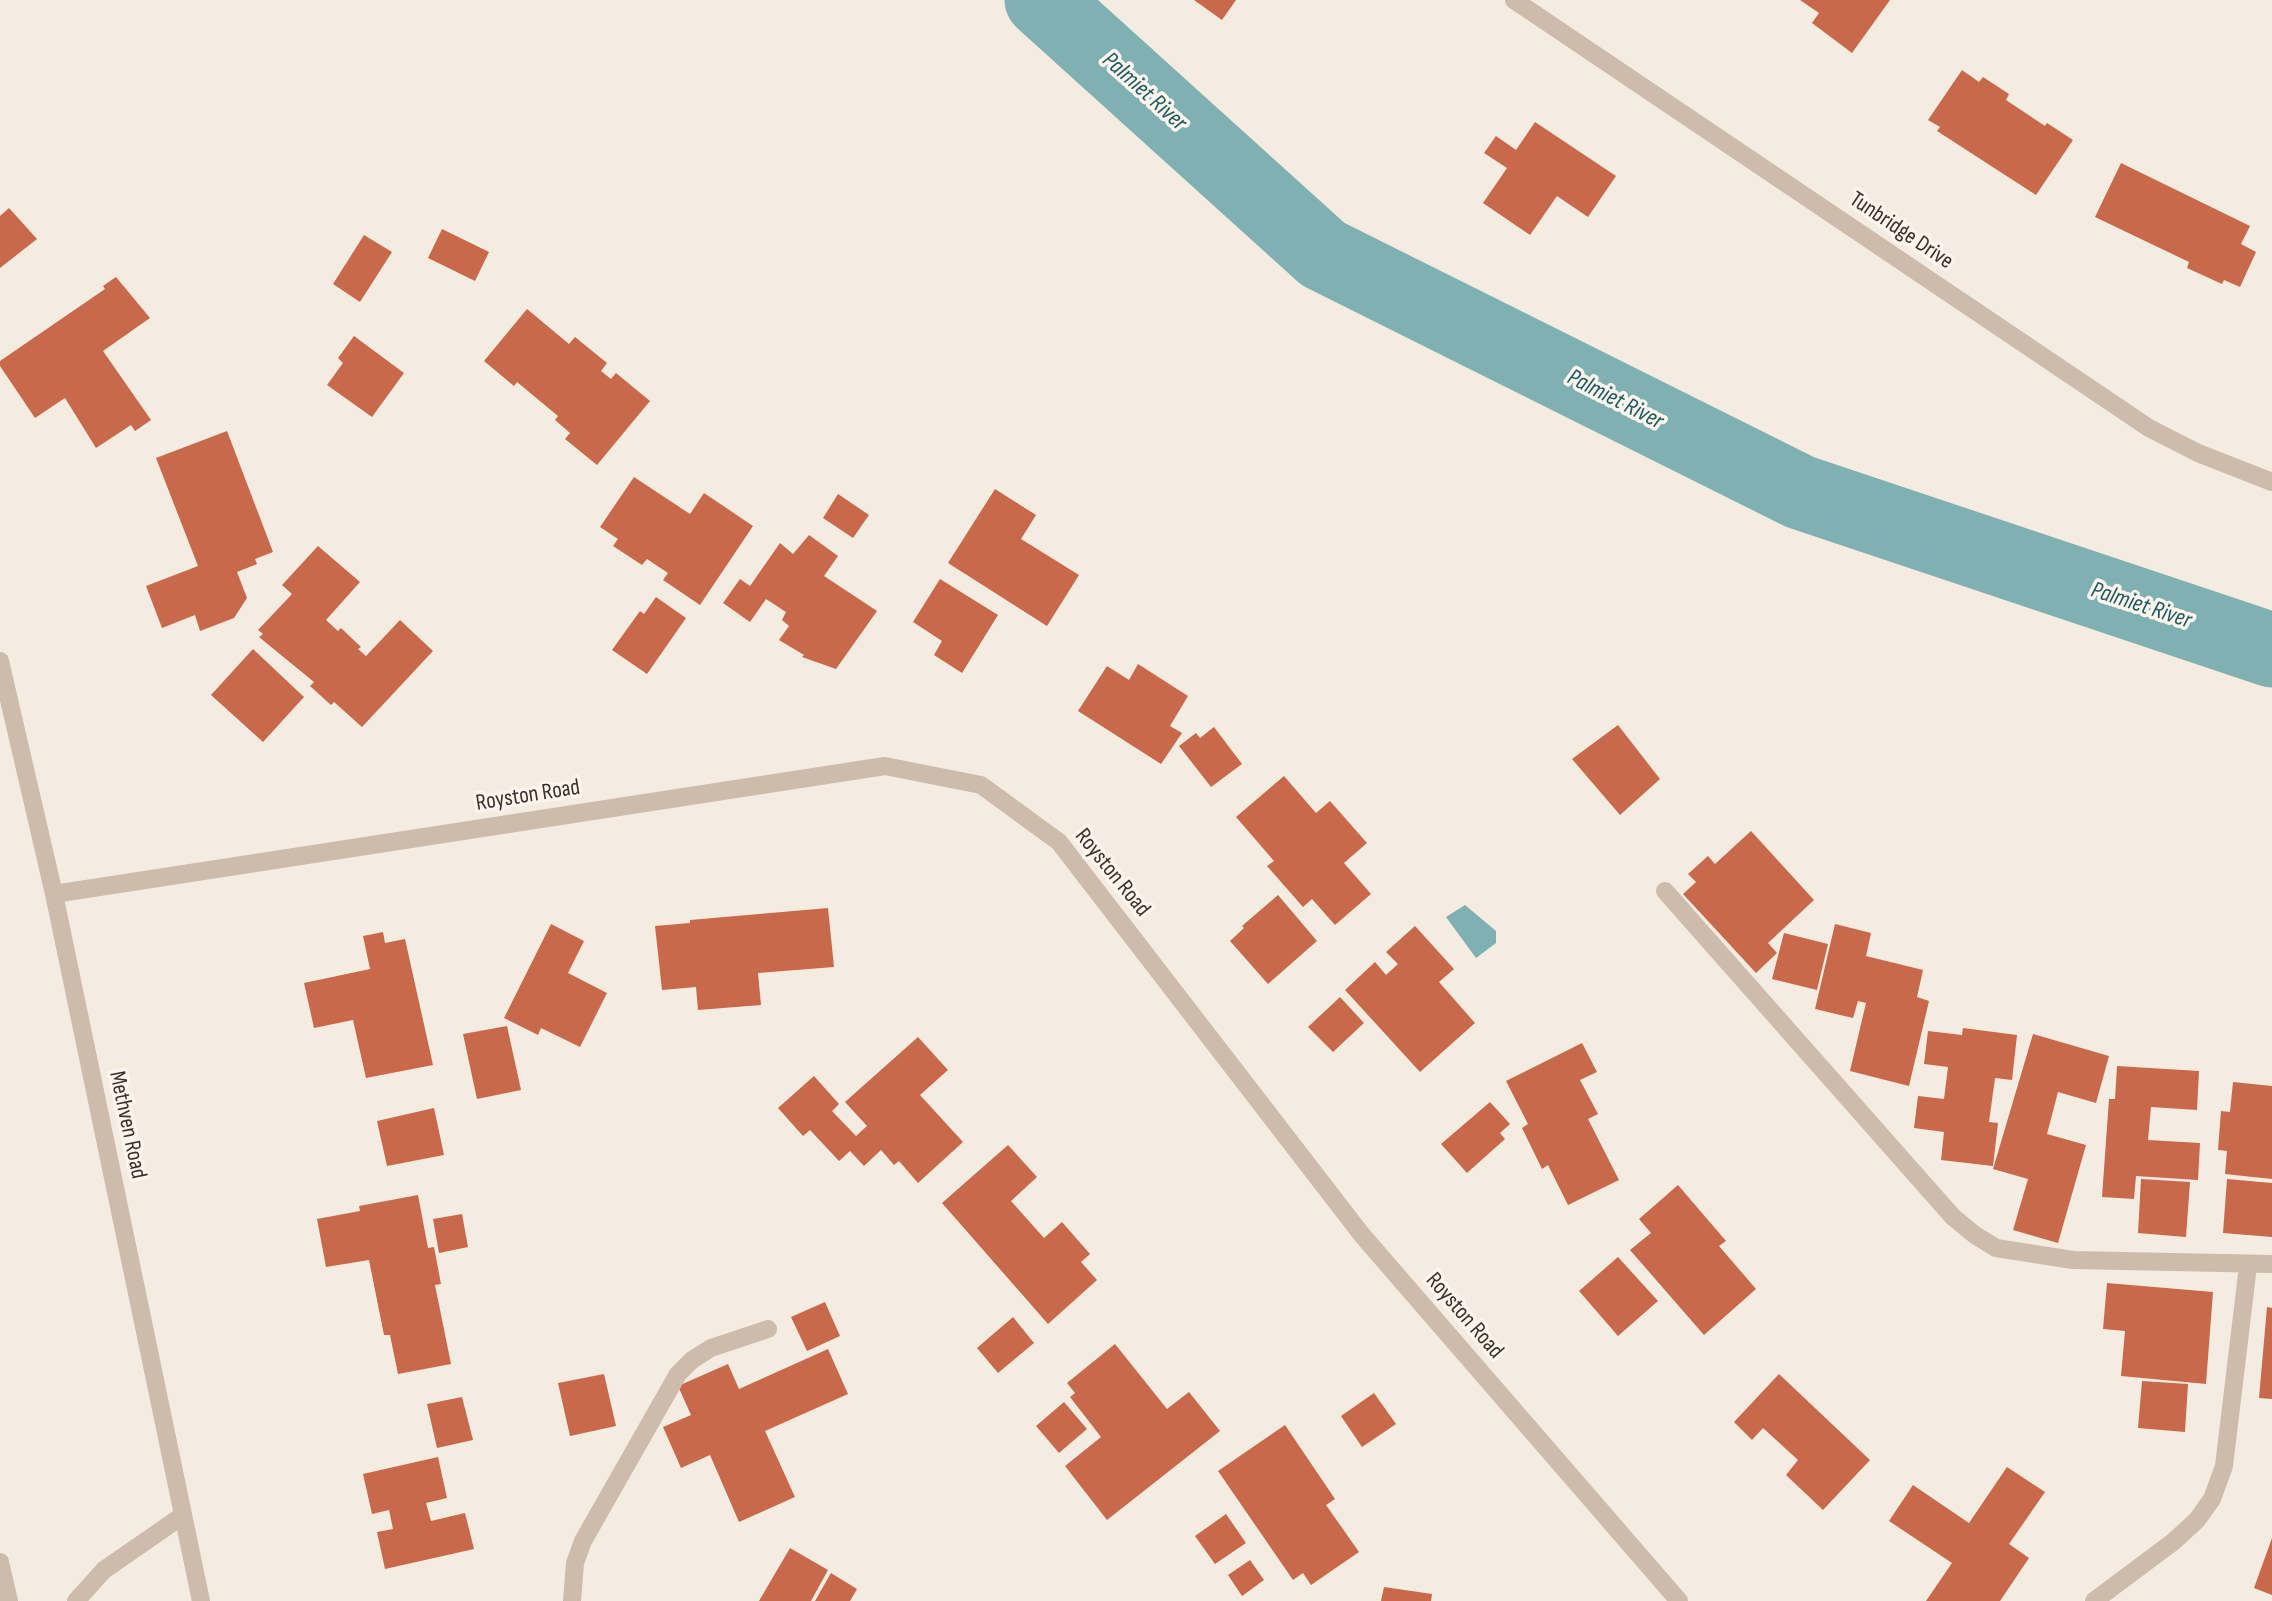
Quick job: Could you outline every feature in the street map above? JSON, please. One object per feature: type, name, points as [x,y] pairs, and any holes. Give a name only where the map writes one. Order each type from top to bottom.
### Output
[{"type":"street","name":"Tunbridge Drive","points":[[1514,0],[2128,415],[2198,453],[2272,482]]},
{"type":"street","name":"Methven Road","points":[[0,661],[54,894],[201,1601]]},
{"type":"street","name":"Royston Road","points":[[54,894],[885,766],[981,785],[1059,842],[1362,1235],[1679,1601]]},
{"type":"street","points":[[1665,891],[1953,1217],[1996,1248],[2073,1260],[2248,1266],[2272,1264]]},
{"type":"street","points":[[2094,1601],[2173,1542],[2197,1520],[2212,1499],[2224,1466],[2248,1266]]},
{"type":"street","points":[[572,1601],[575,1563],[583,1541],[678,1374],[692,1360],[711,1348],[768,1329]]},
{"type":"street","points":[[76,1601],[104,1570],[183,1516]]},
{"type":"street","points":[[0,1562],[9,1601]]},
{"type":"water","points":[[1465,905],[1496,931],[1496,943],[1476,958],[1446,917]]},
{"type":"building","points":[[1194,0],[1236,0],[1222,20]]},
{"type":"building","points":[[1800,0],[1890,0],[1852,53],[1812,23],[1819,13]]},
{"type":"building","points":[[1962,70],[1979,82],[1983,77],[2009,94],[2006,100],[2045,126],[2047,123],[2073,140],[2036,195],[1937,131],[1940,127],[1928,120]]},
{"type":"building","points":[[1535,122],[1616,176],[1588,217],[1557,196],[1530,235],[1483,203],[1507,168],[1484,153],[1496,136],[1516,150]]},
{"type":"building","points":[[2121,163],[2250,226],[2241,244],[2256,252],[2240,287],[2224,280],[2222,284],[2187,268],[2189,262],[2095,217]]},
{"type":"building","points":[[9,208],[37,239],[0,268],[0,216]]},
{"type":"building","points":[[442,229],[489,252],[475,281],[428,258]]},
{"type":"building","points":[[364,235],[392,252],[360,302],[333,284]]},
{"type":"building","points":[[116,277],[150,318],[103,351],[151,420],[135,431],[131,425],[96,448],[65,398],[35,418],[0,366],[0,361],[105,289],[103,286]]},
{"type":"building","points":[[527,309],[569,344],[575,337],[607,363],[601,371],[611,379],[616,373],[650,401],[597,465],[565,439],[570,433],[555,420],[558,416],[517,382],[514,386],[484,361]]},
{"type":"building","points":[[354,336],[404,373],[372,417],[327,385],[343,363],[338,358]]},
{"type":"building","points":[[227,431],[273,552],[255,559],[257,564],[237,572],[247,598],[234,618],[200,631],[195,615],[162,628],[146,586],[198,566],[156,458]]},
{"type":"building","points":[[634,477],[690,514],[704,493],[753,526],[700,605],[663,580],[668,573],[647,559],[642,565],[613,546],[618,539],[600,527]]},
{"type":"building","points":[[995,489],[1036,515],[1021,539],[1079,575],[1047,626],[948,563]]},
{"type":"building","points":[[838,494],[869,515],[853,538],[823,518]]},
{"type":"building","points":[[809,535],[838,556],[824,576],[877,611],[836,669],[802,657],[804,655],[779,640],[789,626],[782,620],[786,612],[766,599],[750,622],[723,603],[740,579],[750,586],[780,543],[793,554]]},
{"type":"building","points":[[318,546],[360,582],[326,620],[338,631],[341,628],[361,647],[358,649],[366,656],[400,620],[433,651],[362,727],[334,702],[331,705],[310,686],[314,682],[259,637],[263,634],[258,630],[292,594],[282,585]]},
{"type":"building","points":[[940,579],[998,615],[962,673],[934,655],[942,641],[913,622]]},
{"type":"building","points":[[656,597],[686,618],[647,674],[612,650],[640,611],[644,614]]},
{"type":"building","points":[[253,649],[304,697],[263,742],[211,695]]},
{"type":"building","points":[[1138,664],[1188,696],[1170,726],[1182,733],[1161,764],[1078,711],[1107,666],[1129,680]]},
{"type":"building","points":[[1618,725],[1660,779],[1620,815],[1572,759]]},
{"type":"building","points":[[1214,727],[1242,764],[1211,787],[1179,746],[1196,733],[1200,738]]},
{"type":"building","points":[[1284,776],[1316,813],[1330,801],[1367,843],[1344,863],[1371,894],[1335,925],[1312,899],[1303,907],[1267,866],[1274,861],[1236,817]]},
{"type":"building","points":[[1751,831],[1814,900],[1768,943],[1777,953],[1756,973],[1683,894],[1696,882],[1688,874],[1708,856],[1715,864]]},
{"type":"building","points":[[1278,895],[1317,941],[1268,984],[1230,941],[1244,928],[1242,926]]},
{"type":"building","points":[[828,908],[834,967],[758,973],[761,1005],[698,1010],[696,987],[662,990],[655,926],[690,923],[690,920]]},
{"type":"building","points":[[551,924],[584,941],[568,973],[607,993],[580,1047],[541,1028],[538,1035],[504,1018]]},
{"type":"building","points":[[1835,924],[1871,933],[1866,956],[1923,970],[1917,997],[1929,1001],[1909,1086],[1850,1071],[1866,1003],[1858,1001],[1853,1018],[1815,1009]]},
{"type":"building","points":[[1415,926],[1454,969],[1439,982],[1475,1023],[1420,1072],[1345,990],[1375,962],[1386,975],[1398,964],[1386,952]]},
{"type":"building","points":[[383,932],[385,943],[405,939],[433,1065],[366,1078],[353,1020],[314,1028],[304,983],[370,969],[363,936]]},
{"type":"building","points":[[1784,933],[1828,944],[1817,990],[1772,979]]},
{"type":"building","points":[[1340,997],[1364,1023],[1333,1052],[1308,1027]]},
{"type":"building","points":[[507,1026],[521,1090],[477,1099],[463,1034]]},
{"type":"building","points":[[1963,1028],[2017,1035],[2012,1080],[1995,1078],[1989,1122],[1998,1123],[1993,1166],[1941,1160],[1944,1132],[1914,1128],[1918,1096],[1944,1099],[1948,1067],[1924,1064],[1928,1031],[1962,1035]]},
{"type":"building","points":[[2033,1034],[2109,1056],[2096,1103],[2058,1092],[2047,1134],[2086,1145],[2058,1243],[2013,1230],[2028,1179],[1993,1169]]},
{"type":"building","points":[[918,1037],[948,1070],[920,1095],[963,1142],[918,1183],[899,1161],[894,1165],[881,1150],[864,1166],[850,1151],[839,1161],[810,1130],[803,1136],[778,1108],[814,1076],[839,1104],[832,1111],[856,1136],[867,1126],[845,1102]]},
{"type":"building","points":[[1582,1043],[1597,1072],[1580,1080],[1598,1114],[1588,1119],[1619,1180],[1568,1205],[1548,1165],[1542,1169],[1522,1128],[1528,1124],[1506,1081]]},
{"type":"building","points":[[2117,1066],[2199,1071],[2197,1110],[2151,1107],[2148,1140],[2200,1143],[2198,1180],[2136,1176],[2134,1199],[2102,1197],[2109,1099],[2115,1099]]},
{"type":"building","points":[[2233,1082],[2272,1086],[2272,1179],[2225,1174],[2227,1151],[2218,1150],[2221,1111],[2230,1112]]},
{"type":"building","points":[[1490,1102],[1510,1124],[1500,1133],[1505,1139],[1467,1173],[1441,1144]]},
{"type":"building","points":[[434,1108],[444,1155],[387,1166],[377,1121]]},
{"type":"building","points":[[1008,1145],[1037,1177],[1011,1201],[1044,1238],[1062,1222],[1090,1254],[1081,1262],[1097,1280],[1048,1324],[942,1203]]},
{"type":"building","points":[[2141,1179],[2190,1182],[2186,1237],[2138,1233]]},
{"type":"building","points":[[2227,1179],[2272,1183],[2272,1237],[2223,1233]]},
{"type":"building","points":[[1678,1185],[1726,1241],[1719,1246],[1756,1289],[1704,1335],[1630,1250],[1651,1233],[1639,1219]]},
{"type":"building","points":[[418,1195],[428,1248],[434,1247],[441,1284],[435,1285],[451,1364],[398,1374],[390,1335],[384,1335],[369,1260],[326,1267],[317,1219],[360,1211],[359,1206]]},
{"type":"building","points":[[462,1214],[468,1247],[439,1253],[433,1219]]},
{"type":"building","points":[[1618,1257],[1658,1301],[1618,1336],[1579,1291]]},
{"type":"building","points":[[2107,1283],[2213,1292],[2206,1384],[2121,1376],[2125,1331],[2103,1329]]},
{"type":"building","points":[[825,1302],[840,1336],[807,1351],[791,1317]]},
{"type":"building","points":[[2267,1307],[2272,1308],[2272,1399],[2259,1398]]},
{"type":"building","points":[[1013,1317],[1034,1343],[998,1373],[977,1348]]},
{"type":"building","points":[[1115,1344],[1167,1409],[1189,1392],[1220,1431],[1107,1520],[1065,1466],[1101,1437],[1070,1397],[1075,1393],[1067,1383]]},
{"type":"building","points":[[828,1349],[848,1394],[765,1431],[795,1497],[739,1522],[710,1455],[681,1468],[663,1427],[691,1415],[678,1386],[728,1364],[739,1389]]},
{"type":"building","points":[[604,1374],[616,1426],[570,1436],[558,1383]]},
{"type":"building","points":[[1779,1374],[1870,1460],[1823,1510],[1786,1475],[1798,1460],[1763,1428],[1752,1440],[1734,1422]]},
{"type":"building","points":[[2142,1381],[2188,1384],[2185,1432],[2138,1428]]},
{"type":"building","points":[[1374,1393],[1396,1424],[1362,1447],[1341,1416]]},
{"type":"building","points":[[462,1397],[473,1440],[437,1448],[427,1404]]},
{"type":"building","points":[[1064,1402],[1087,1429],[1059,1453],[1036,1426]]},
{"type":"building","points":[[1285,1425],[1335,1499],[1326,1505],[1359,1552],[1311,1585],[1303,1573],[1293,1580],[1218,1471]]},
{"type":"building","points":[[438,1457],[447,1498],[426,1503],[431,1521],[465,1513],[474,1549],[385,1569],[377,1532],[393,1529],[389,1510],[372,1514],[363,1474]]},
{"type":"building","points":[[2007,1467],[2045,1492],[2009,1544],[2029,1558],[2000,1601],[1926,1601],[1952,1563],[1889,1521],[1913,1485],[1969,1523]]},
{"type":"building","points":[[1226,1514],[1246,1543],[1215,1564],[1195,1536]]},
{"type":"building","points":[[2272,1538],[2272,1595],[2254,1588]]},
{"type":"building","points":[[790,1548],[828,1570],[811,1601],[759,1601]]},
{"type":"building","points":[[1250,1560],[1264,1580],[1242,1596],[1228,1575]]},
{"type":"building","points":[[831,1573],[857,1589],[850,1601],[815,1601]]},
{"type":"building","points":[[1384,1587],[1432,1594],[1431,1601],[1381,1601]]},
{"type":"waterway","name":"Palmiet River","points":[[1042,0],[1323,254],[1800,492],[2272,650]]}]
